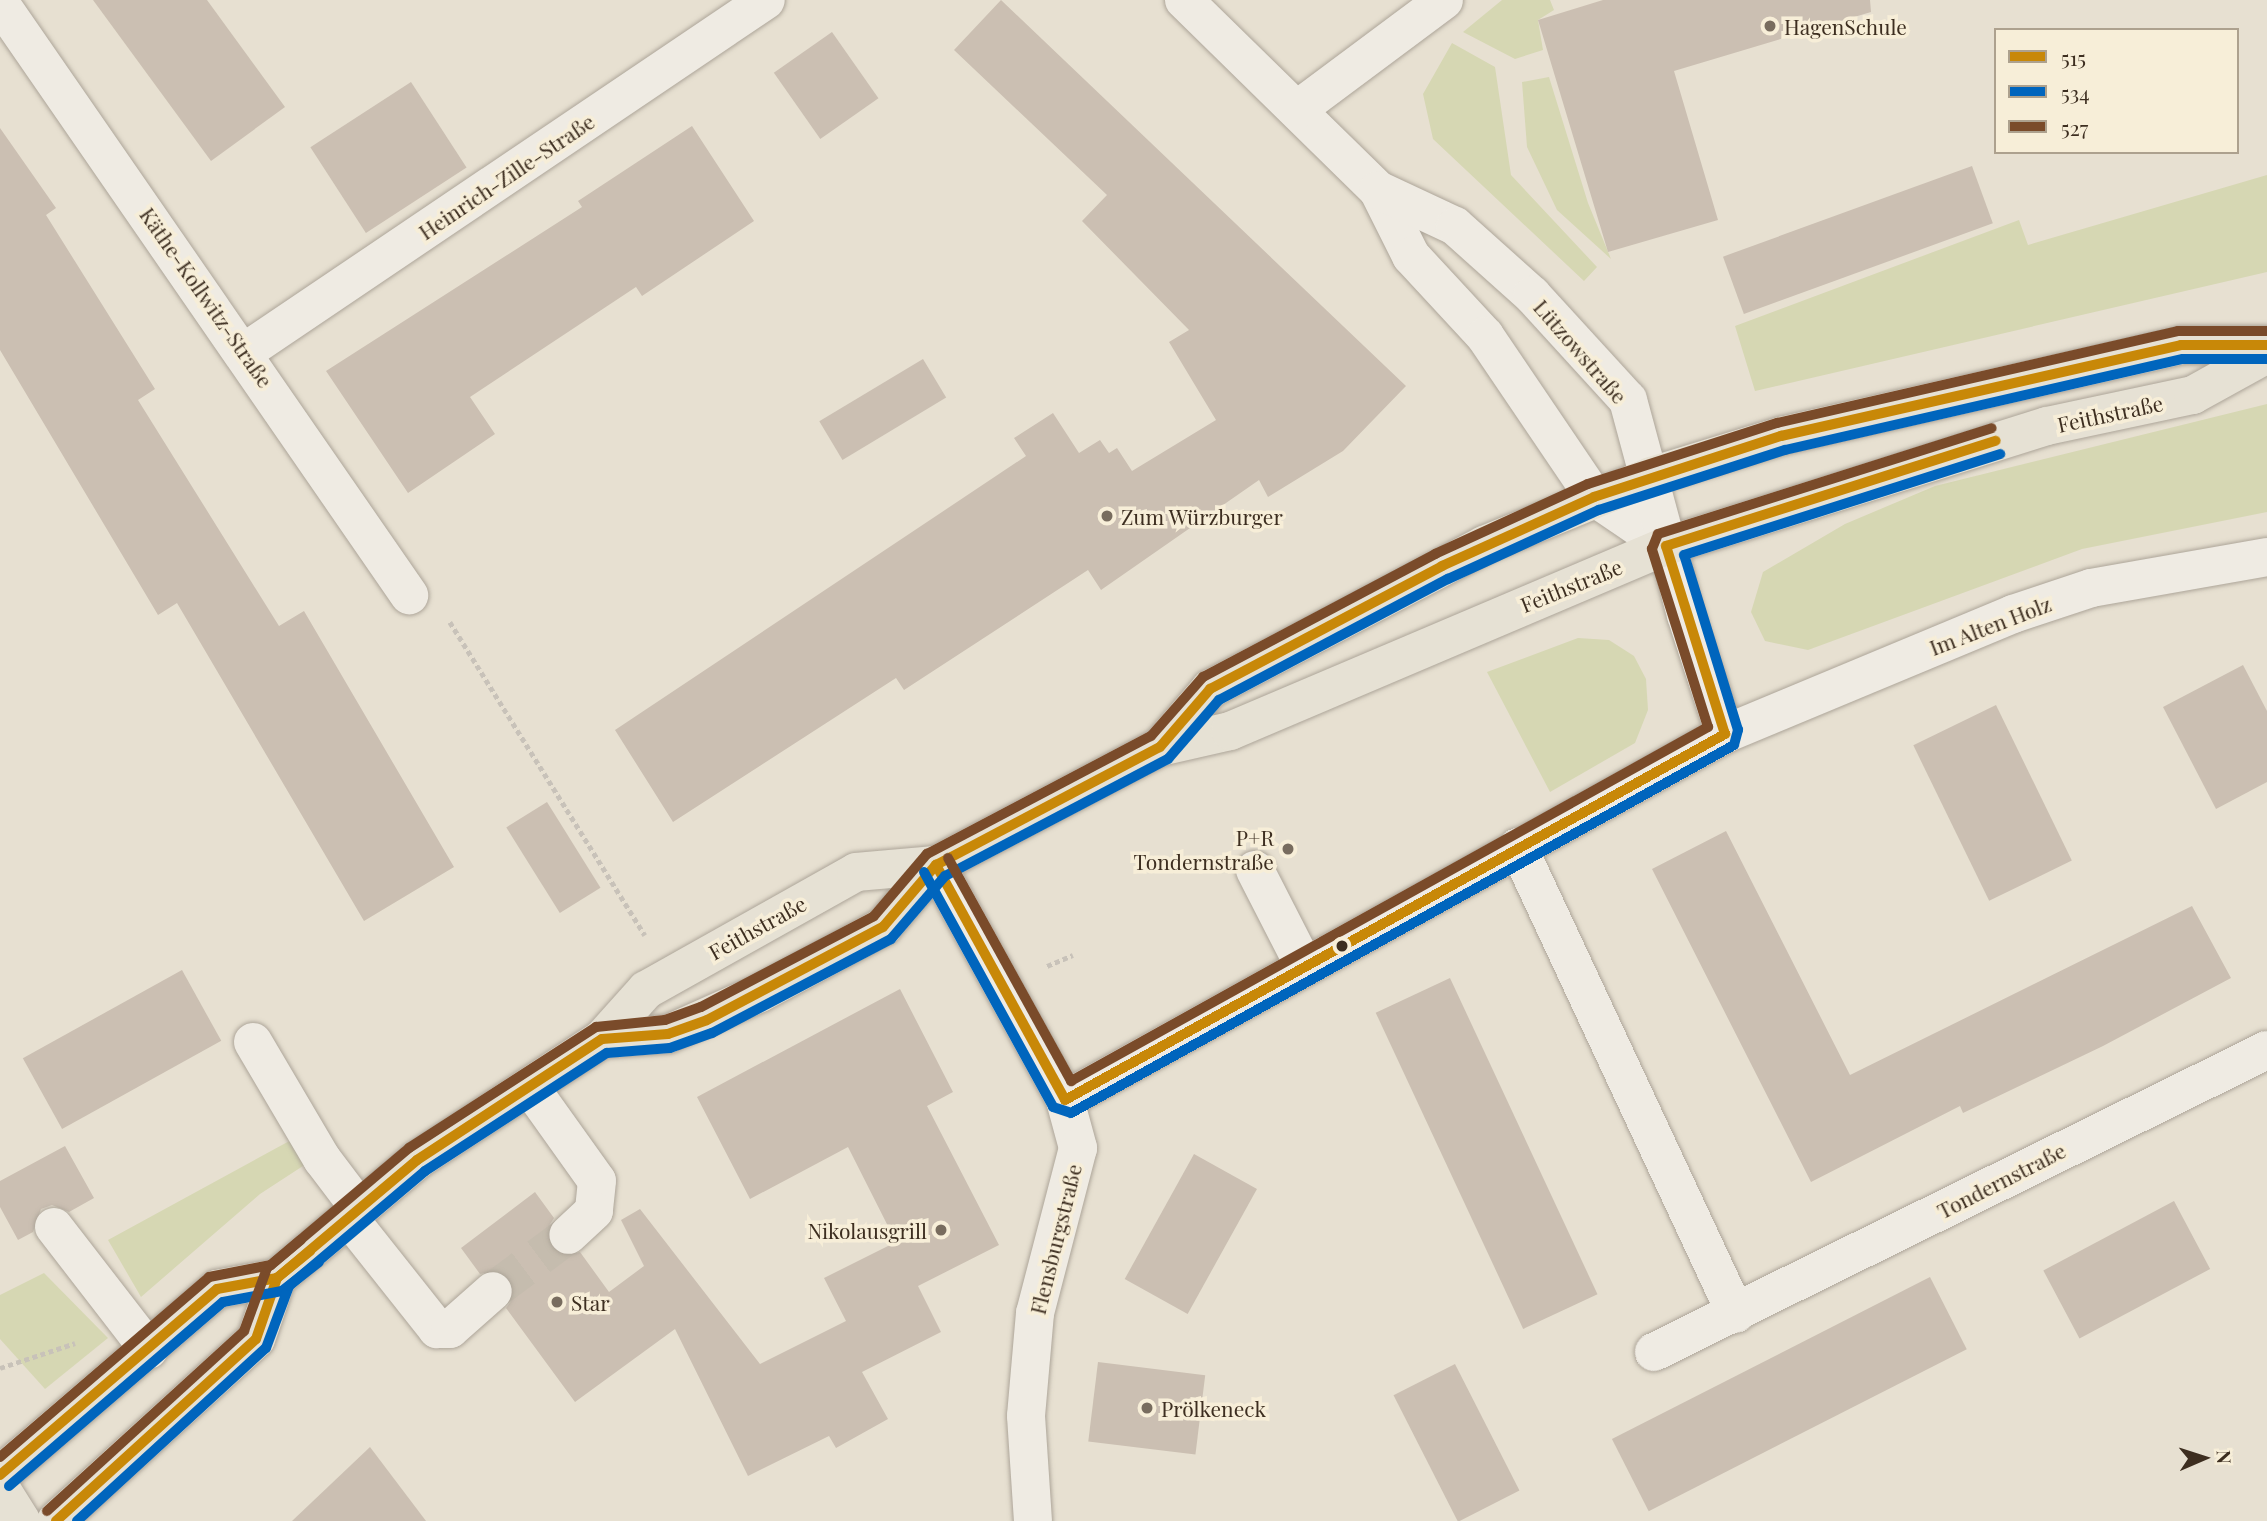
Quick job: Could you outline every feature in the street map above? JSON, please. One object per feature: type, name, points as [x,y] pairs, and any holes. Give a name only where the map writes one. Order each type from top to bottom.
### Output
[{"type":"main road","name":"Feithstraße","points":[[1160,747],[1210,689],[1442,566],[1594,497],[1651,476],[1780,436],[2181,345],[2267,345]]},
{"type":"main road","name":"Feithstraße","points":[[602,1039],[668,1034],[761,993],[883,927],[936,865],[1160,747],[1230,732],[1666,546],[2034,430],[2193,395],[2267,354]]},
{"type":"main road","name":"Feithstraße","points":[[0,1475],[217,1289],[277,1278],[417,1160],[602,1039],[646,990],[856,872],[936,865]]},
{"type":"main road","points":[[56,1521],[256,1339],[277,1278]]},
{"type":"main road","points":[[0,1487],[21,1521]]},
{"type":"street","name":"Heinrich-Zille-Straße","points":[[246,351],[766,0]]},
{"type":"street","name":"Lützowstraße","points":[[1184,0],[1378,190],[1411,256],[1485,336],[1594,497],[1666,546]]},
{"type":"street","points":[[1298,109],[1444,0]]},
{"type":"street","name":"Käthe-Kollwitz-Straße","points":[[0,3],[246,351],[409,595]]},
{"type":"street","name":"Lützowstraße","points":[[1378,190],[1455,226],[1532,295],[1629,400],[1651,476],[1666,546]]},
{"type":"street","points":[[1666,546],[1725,734]]},
{"type":"street","name":"Im Alten Holz","points":[[1065,1101],[1303,964],[1725,734],[2078,592],[2267,557]]},
{"type":"street","points":[[1518,848],[1736,1314]]},
{"type":"street","name":"Flensburgstraße","points":[[936,865],[1065,1101],[1077,1148],[1035,1313],[1026,1416],[1033,1521]]},
{"type":"street","points":[[1255,870],[1303,964]]},
{"type":"street","points":[[253,1042],[354,1213],[437,1329],[450,1329],[493,1291]]},
{"type":"street","name":"Tondernstraße","points":[[1654,1352],[1736,1314],[2267,1050]]},
{"type":"street","points":[[530,1087],[597,1181],[594,1211],[568,1235]]},
{"type":"street","points":[[54,1227],[149,1350]]},
{"type":"path","points":[[409,595],[427,586],[648,939]]},
{"type":"path","points":[[1033,972],[1073,955]]},
{"type":"path","points":[[0,1368],[83,1340],[122,1318]]},
{"type":"green space","points":[[1502,0],[1550,0],[1554,10],[1538,20],[1543,50],[1515,59],[1463,32]]},
{"type":"green space","points":[[1452,43],[1495,67],[1511,175],[1597,267],[1584,281],[1433,139],[1423,94]]},
{"type":"green space","points":[[1549,77],[1588,203],[1611,259],[1557,210],[1527,147],[1522,82]]},
{"type":"green space","points":[[2267,175],[2267,272],[1755,391],[1735,326],[2019,220],[2028,245]]},
{"type":"green space","points":[[2267,404],[2267,512],[2082,549],[1808,650],[1765,641],[1751,612],[1763,572],[1845,524],[1935,486]]},
{"type":"green space","points":[[1578,638],[1609,640],[1634,656],[1646,679],[1648,710],[1635,743],[1550,792],[1487,672]]},
{"type":"green space","points":[[293,1139],[306,1164],[260,1194],[141,1297],[108,1240]]},
{"type":"green space","points":[[44,1273],[108,1338],[45,1389],[0,1339],[0,1295]]},
{"type":"building","points":[[93,0],[207,0],[285,107],[211,161]]},
{"type":"building","points":[[1001,0],[1406,386],[1343,451],[1268,497],[1259,480],[1101,590],[1088,570],[904,690],[896,678],[673,822],[615,730],[1026,456],[1014,438],[1053,413],[1079,453],[1100,440],[1109,453],[1117,448],[1132,471],[1216,420],[1169,342],[1189,330],[1082,221],[1107,195],[954,50]]},
{"type":"building","points":[[1603,0],[1870,0],[1871,12],[1674,71],[1718,220],[1608,252],[1538,20]]},
{"type":"building","points":[[832,32],[878,98],[820,139],[774,73]]},
{"type":"building","points":[[411,82],[467,168],[366,233],[310,147]]},
{"type":"building","points":[[692,126],[754,221],[642,296],[636,287],[470,397],[495,434],[408,493],[326,371],[582,207],[578,201]]},
{"type":"building","points":[[0,128],[56,208],[46,215],[155,389],[138,400],[279,626],[304,611],[454,867],[364,921],[177,603],[158,615],[0,350]]},
{"type":"building","points":[[1972,166],[1993,223],[1744,314],[1723,257]]},
{"type":"building","points":[[923,359],[946,398],[842,460],[819,421]]},
{"type":"building","points":[[2243,665],[2267,711],[2267,782],[2216,809],[2163,707]]},
{"type":"building","points":[[1996,705],[2072,860],[1989,901],[1913,745]]},
{"type":"building","points":[[547,802],[601,888],[560,913],[506,827]]},
{"type":"building","points":[[1726,831],[1850,1075],[2192,906],[2231,978],[2103,1046],[1963,1113],[1960,1106],[1811,1182],[1652,869]]},
{"type":"building","points":[[182,970],[221,1041],[62,1129],[23,1058]]},
{"type":"building","points":[[1450,978],[1597,1294],[1523,1329],[1376,1013]]},
{"type":"building","points":[[900,989],[953,1092],[927,1106],[999,1245],[918,1286],[941,1332],[862,1372],[888,1419],[836,1448],[829,1436],[748,1476],[675,1329],[575,1402],[506,1308],[514,1297],[510,1277],[499,1270],[480,1274],[461,1248],[535,1192],[554,1218],[547,1229],[552,1249],[562,1256],[580,1252],[609,1292],[644,1266],[621,1220],[640,1209],[760,1364],[846,1321],[824,1278],[896,1242],[848,1147],[750,1199],[697,1097]]},
{"type":"building","points":[[65,1146],[94,1198],[69,1212],[52,1205],[41,1209],[33,1232],[18,1240],[0,1207],[0,1181]]},
{"type":"building","points":[[1194,1154],[1257,1189],[1188,1314],[1125,1279]]},
{"type":"building","points":[[2174,1201],[2210,1269],[2079,1338],[2043,1270]]},
{"type":"building","points":[[1930,1277],[1967,1349],[1649,1511],[1612,1439]]},
{"type":"building","name":"Prölkeneck","points":[[1098,1362],[1205,1375],[1195,1455],[1088,1441]]},
{"type":"building","points":[[1455,1364],[1519,1491],[1458,1521],[1394,1395]]},
{"type":"building","points":[[370,1447],[426,1521],[292,1521]]},
{"type":"tunnel","points":[[493,1291],[568,1235]]},
{"type":"transit line","name":"527","points":[[47,1511],[244,1331],[267,1268],[409,1148],[596,1027],[665,1020],[701,1007],[874,916],[927,854],[1151,736],[1203,677],[1435,554],[1588,484],[1777,423],[2178,331],[2267,331]]},
{"type":"transit line","name":"515","points":[[56,1521],[256,1339],[277,1278],[417,1160],[602,1039],[668,1034],[707,1020],[883,927],[936,865],[1160,747],[1210,689],[1442,566],[1594,497],[1781,436],[2181,345],[2267,345]]},
{"type":"transit line","name":"534","points":[[77,1521],[266,1348],[289,1286],[425,1171],[607,1053],[670,1048],[712,1033],[891,939],[945,876],[1168,759],[1219,700],[1448,579],[1599,510],[1785,450],[2183,359],[2267,359]]},
{"type":"transit line","name":"527","points":[[948,858],[1071,1081],[1708,727],[1652,549],[1658,534],[1992,428]]},
{"type":"transit line","name":"515","points":[[1666,546],[1996,441]]},
{"type":"transit line","name":"534","points":[[924,872],[1053,1107],[1071,1113],[1734,745],[1738,730],[1684,555],[2000,454]]},
{"type":"transit line","name":"515","points":[[1666,546],[1725,734]]},
{"type":"transit line","name":"515","points":[[1065,1100],[1725,734]]},
{"type":"transit line","name":"515","points":[[936,865],[1065,1100]]},
{"type":"transit line","name":"527","points":[[0,1457],[209,1277],[271,1265],[301,1240]]},
{"type":"transit line","name":"515","points":[[0,1475],[217,1289],[277,1278],[310,1251]]},
{"type":"transit line","name":"534","points":[[9,1486],[223,1302],[282,1291],[319,1262]]},
{"type":"place","name":"HagenSchule","points":[[1770,26]]},
{"type":"place","name":"Zum Würzburger","points":[[1107,516]]},
{"type":"place","name":"P+R Tondernstraße","points":[[1288,849]]},
{"type":"place","name":"Nikolausgrill","points":[[941,1230]]},
{"type":"place","name":"Star","points":[[557,1302]]},
{"type":"place","name":"Prölkeneck","points":[[1147,1408]]}]
